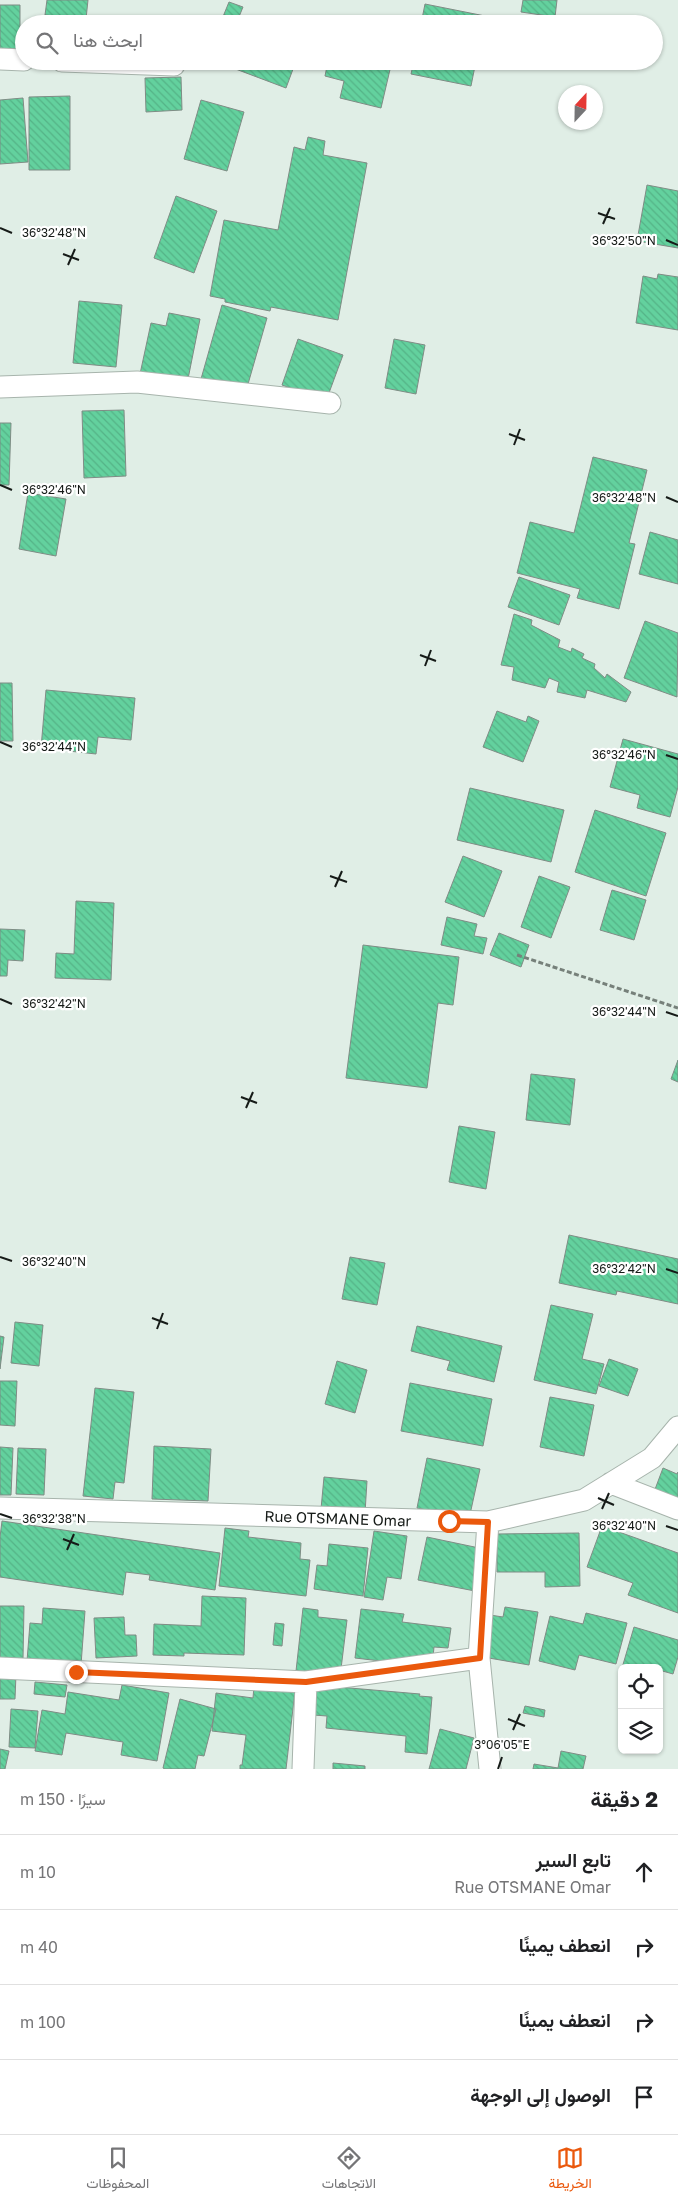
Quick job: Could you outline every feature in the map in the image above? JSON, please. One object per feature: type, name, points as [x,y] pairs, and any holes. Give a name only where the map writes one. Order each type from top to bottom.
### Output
[{"type":"street","points":[[0,59],[15,60]]},
{"type":"street","points":[[0,387],[137,382],[330,403]]},
{"type":"street","name":"Rue OTSMANE Omar","points":[[0,1508],[488,1522],[584,1500],[652,1458],[678,1427]]},
{"type":"street","points":[[611,1483],[678,1509]]},
{"type":"street","points":[[488,1522],[480,1658],[490,1769]]},
{"type":"street","points":[[0,1668],[306,1682],[480,1658]]},
{"type":"street","points":[[303,1769],[306,1682]]},
{"type":"path","points":[[517,955],[678,1008]]},
{"type":"building","points":[[47,0],[88,0],[86,15],[45,15]]},
{"type":"building","points":[[523,0],[557,0],[555,15],[521,12]]},
{"type":"building","points":[[229,2],[243,7],[240,15],[224,15]]},
{"type":"building","points":[[425,4],[480,15],[423,15]]},
{"type":"building","points":[[0,5],[20,5],[20,15],[15,15],[15,49],[0,49]]},
{"type":"building","points":[[238,70],[293,70],[286,88]]},
{"type":"building","points":[[326,70],[390,70],[381,108],[340,98],[344,81],[325,76]]},
{"type":"building","points":[[412,70],[474,70],[471,86],[411,74]]},
{"type":"building","points":[[181,77],[182,110],[146,112],[145,78]]},
{"type":"building","points":[[70,96],[70,170],[29,170],[29,97]]},
{"type":"building","points":[[23,98],[28,162],[0,164],[0,100]]},
{"type":"building","points":[[201,100],[244,112],[227,171],[184,159]]},
{"type":"building","points":[[308,137],[325,141],[323,155],[367,163],[338,320],[271,307],[270,311],[225,302],[225,299],[210,296],[224,220],[278,230],[294,147],[305,150]]},
{"type":"building","points":[[647,185],[678,191],[678,248],[637,241]]},
{"type":"building","points":[[176,196],[217,211],[194,273],[154,258]]},
{"type":"building","points":[[658,274],[678,277],[678,330],[636,323],[643,276],[657,279]]},
{"type":"building","points":[[79,301],[122,305],[116,367],[73,363]]},
{"type":"building","points":[[222,305],[267,318],[246,391],[201,379]]},
{"type":"building","points":[[169,313],[200,319],[187,384],[140,374],[151,323],[166,326]]},
{"type":"building","points":[[298,339],[343,355],[326,401],[282,385]]},
{"type":"building","points":[[394,339],[425,345],[416,394],[385,388]]},
{"type":"building","points":[[124,410],[126,476],[84,478],[82,411]]},
{"type":"building","points":[[0,423],[11,423],[9,485],[0,485]]},
{"type":"building","points":[[593,457],[647,470],[629,543],[635,544],[619,609],[577,598],[580,589],[517,573],[530,522],[574,533]]},
{"type":"building","points":[[28,493],[66,499],[56,556],[19,549]]},
{"type":"building","points":[[650,532],[678,540],[678,584],[639,574]]},
{"type":"building","points":[[519,577],[570,595],[559,625],[508,607]]},
{"type":"building","points":[[514,614],[532,620],[531,625],[560,640],[558,647],[571,652],[572,648],[584,654],[582,658],[595,664],[594,668],[605,678],[607,674],[631,692],[626,702],[587,690],[585,698],[557,692],[559,682],[549,678],[545,688],[512,680],[514,667],[501,665]]},
{"type":"building","points":[[645,621],[678,633],[677,697],[624,678]]},
{"type":"building","points":[[0,683],[12,683],[13,741],[0,741]]},
{"type":"building","points":[[46,690],[135,698],[131,740],[98,737],[96,754],[41,748]]},
{"type":"building","points":[[497,711],[526,722],[528,716],[539,721],[523,762],[483,747]]},
{"type":"building","points":[[623,739],[678,754],[678,787],[670,817],[637,808],[640,795],[610,787]]},
{"type":"building","points":[[470,788],[564,810],[551,862],[457,840]]},
{"type":"building","points":[[595,810],[666,833],[646,896],[575,872]]},
{"type":"building","points":[[463,856],[502,871],[484,917],[445,902]]},
{"type":"building","points":[[539,876],[570,887],[551,938],[521,927]]},
{"type":"building","points":[[612,890],[646,900],[634,940],[600,930]]},
{"type":"building","points":[[76,901],[114,903],[111,980],[55,978],[56,953],[74,954]]},
{"type":"building","points":[[447,917],[477,924],[474,936],[487,938],[483,954],[441,945]]},
{"type":"building","points":[[0,929],[25,930],[23,961],[8,960],[7,976],[0,976]]},
{"type":"building","points":[[499,933],[529,945],[521,967],[490,955]]},
{"type":"building","points":[[363,945],[459,957],[453,1005],[438,1003],[427,1088],[346,1078]]},
{"type":"building","points":[[678,1060],[678,1082],[671,1079]]},
{"type":"building","points":[[531,1074],[575,1079],[570,1125],[526,1120]]},
{"type":"building","points":[[459,1126],[495,1132],[486,1189],[449,1182]]},
{"type":"building","points":[[569,1235],[678,1259],[678,1304],[617,1291],[616,1295],[559,1283]]},
{"type":"building","points":[[350,1257],[385,1263],[377,1305],[342,1299]]},
{"type":"building","points":[[551,1305],[593,1314],[582,1359],[604,1364],[596,1394],[534,1380]]},
{"type":"building","points":[[15,1322],[43,1325],[39,1366],[11,1363]]},
{"type":"building","points":[[417,1326],[502,1346],[494,1382],[447,1370],[450,1361],[411,1351]]},
{"type":"building","points":[[0,1336],[4,1337],[0,1369]]},
{"type":"building","points":[[609,1359],[638,1369],[628,1396],[599,1386]]},
{"type":"building","points":[[337,1361],[367,1370],[355,1413],[325,1404]]},
{"type":"building","points":[[0,1381],[17,1381],[15,1426],[0,1425]]},
{"type":"building","points":[[410,1383],[492,1399],[483,1446],[401,1431]]},
{"type":"building","points":[[95,1388],[134,1392],[124,1483],[115,1482],[113,1499],[83,1496]]},
{"type":"building","points":[[550,1397],[594,1405],[584,1456],[540,1447]]},
{"type":"building","points":[[154,1446],[211,1449],[208,1501],[152,1499]]},
{"type":"building","points":[[0,1447],[13,1448],[11,1495],[0,1495]]},
{"type":"building","points":[[18,1448],[46,1449],[44,1495],[16,1494]]},
{"type":"building","points":[[427,1458],[480,1469],[469,1519],[417,1508]]},
{"type":"building","points":[[663,1468],[677,1474],[678,1472],[678,1502],[654,1492]]},
{"type":"building","points":[[324,1477],[367,1481],[365,1513],[321,1509]]},
{"type":"building","points":[[2,1521],[220,1553],[215,1590],[149,1580],[150,1575],[126,1572],[123,1595],[0,1577]]},
{"type":"building","points":[[602,1526],[678,1553],[678,1613],[628,1595],[633,1583],[587,1567]]},
{"type":"building","points":[[225,1528],[249,1531],[248,1537],[301,1543],[300,1559],[310,1560],[306,1596],[219,1586]]},
{"type":"building","points":[[374,1531],[407,1536],[401,1579],[387,1577],[383,1600],[364,1597]]},
{"type":"building","points":[[579,1533],[580,1586],[545,1587],[545,1572],[497,1572],[497,1534]]},
{"type":"building","points":[[427,1537],[484,1549],[475,1591],[418,1580]]},
{"type":"building","points":[[329,1544],[368,1548],[363,1596],[314,1589],[317,1565],[327,1566]]},
{"type":"building","points":[[202,1596],[246,1598],[244,1655],[184,1653],[184,1656],[153,1655],[154,1624],[201,1626]]},
{"type":"building","points":[[0,1606],[24,1606],[23,1659],[0,1659]]},
{"type":"building","points":[[505,1607],[538,1612],[529,1665],[483,1657],[490,1615],[503,1617]]},
{"type":"building","points":[[43,1608],[85,1611],[81,1665],[27,1661],[30,1623],[42,1624]]},
{"type":"building","points":[[303,1608],[318,1610],[318,1617],[347,1620],[340,1677],[296,1671]]},
{"type":"building","points":[[361,1609],[404,1614],[402,1622],[451,1628],[448,1648],[434,1647],[432,1667],[355,1658]]},
{"type":"building","points":[[586,1613],[627,1623],[616,1664],[579,1655],[575,1670],[539,1661],[550,1616],[583,1624]]},
{"type":"building","points":[[124,1617],[125,1635],[136,1635],[137,1656],[96,1658],[94,1618]]},
{"type":"building","points":[[275,1623],[284,1624],[282,1646],[273,1645]]},
{"type":"building","points":[[634,1627],[678,1640],[678,1657],[673,1674],[663,1671],[663,1664],[623,1664]]},
{"type":"building","points":[[0,1673],[16,1674],[15,1699],[0,1699]]},
{"type":"building","points":[[35,1682],[67,1685],[65,1697],[34,1694]]},
{"type":"building","points":[[122,1685],[169,1693],[157,1761],[121,1755],[123,1742],[66,1733],[62,1755],[35,1751],[42,1710],[65,1714],[68,1692],[119,1700]]},
{"type":"building","points":[[315,1685],[420,1694],[419,1696],[432,1697],[427,1754],[405,1752],[406,1736],[326,1728],[327,1716],[313,1715]]},
{"type":"building","points":[[254,1686],[295,1691],[286,1769],[240,1769],[246,1735],[212,1731],[216,1693],[253,1698]]},
{"type":"building","points":[[180,1699],[216,1709],[204,1756],[198,1755],[195,1769],[165,1769],[163,1768]]},
{"type":"building","points":[[525,1706],[545,1710],[544,1717],[523,1713]]},
{"type":"building","points":[[11,1709],[38,1711],[35,1748],[9,1747]]},
{"type":"building","points":[[440,1729],[474,1738],[466,1769],[429,1769]]},
{"type":"building","points":[[0,1749],[9,1751],[5,1769],[0,1769]]},
{"type":"building","points":[[561,1751],[586,1756],[583,1769],[533,1769],[534,1764],[558,1768]]},
{"type":"building","points":[[333,1763],[365,1766],[365,1769],[333,1769]]},
{"type":"route","points":[[76,1672],[306,1682],[480,1658],[488,1522],[449,1521]]}]
